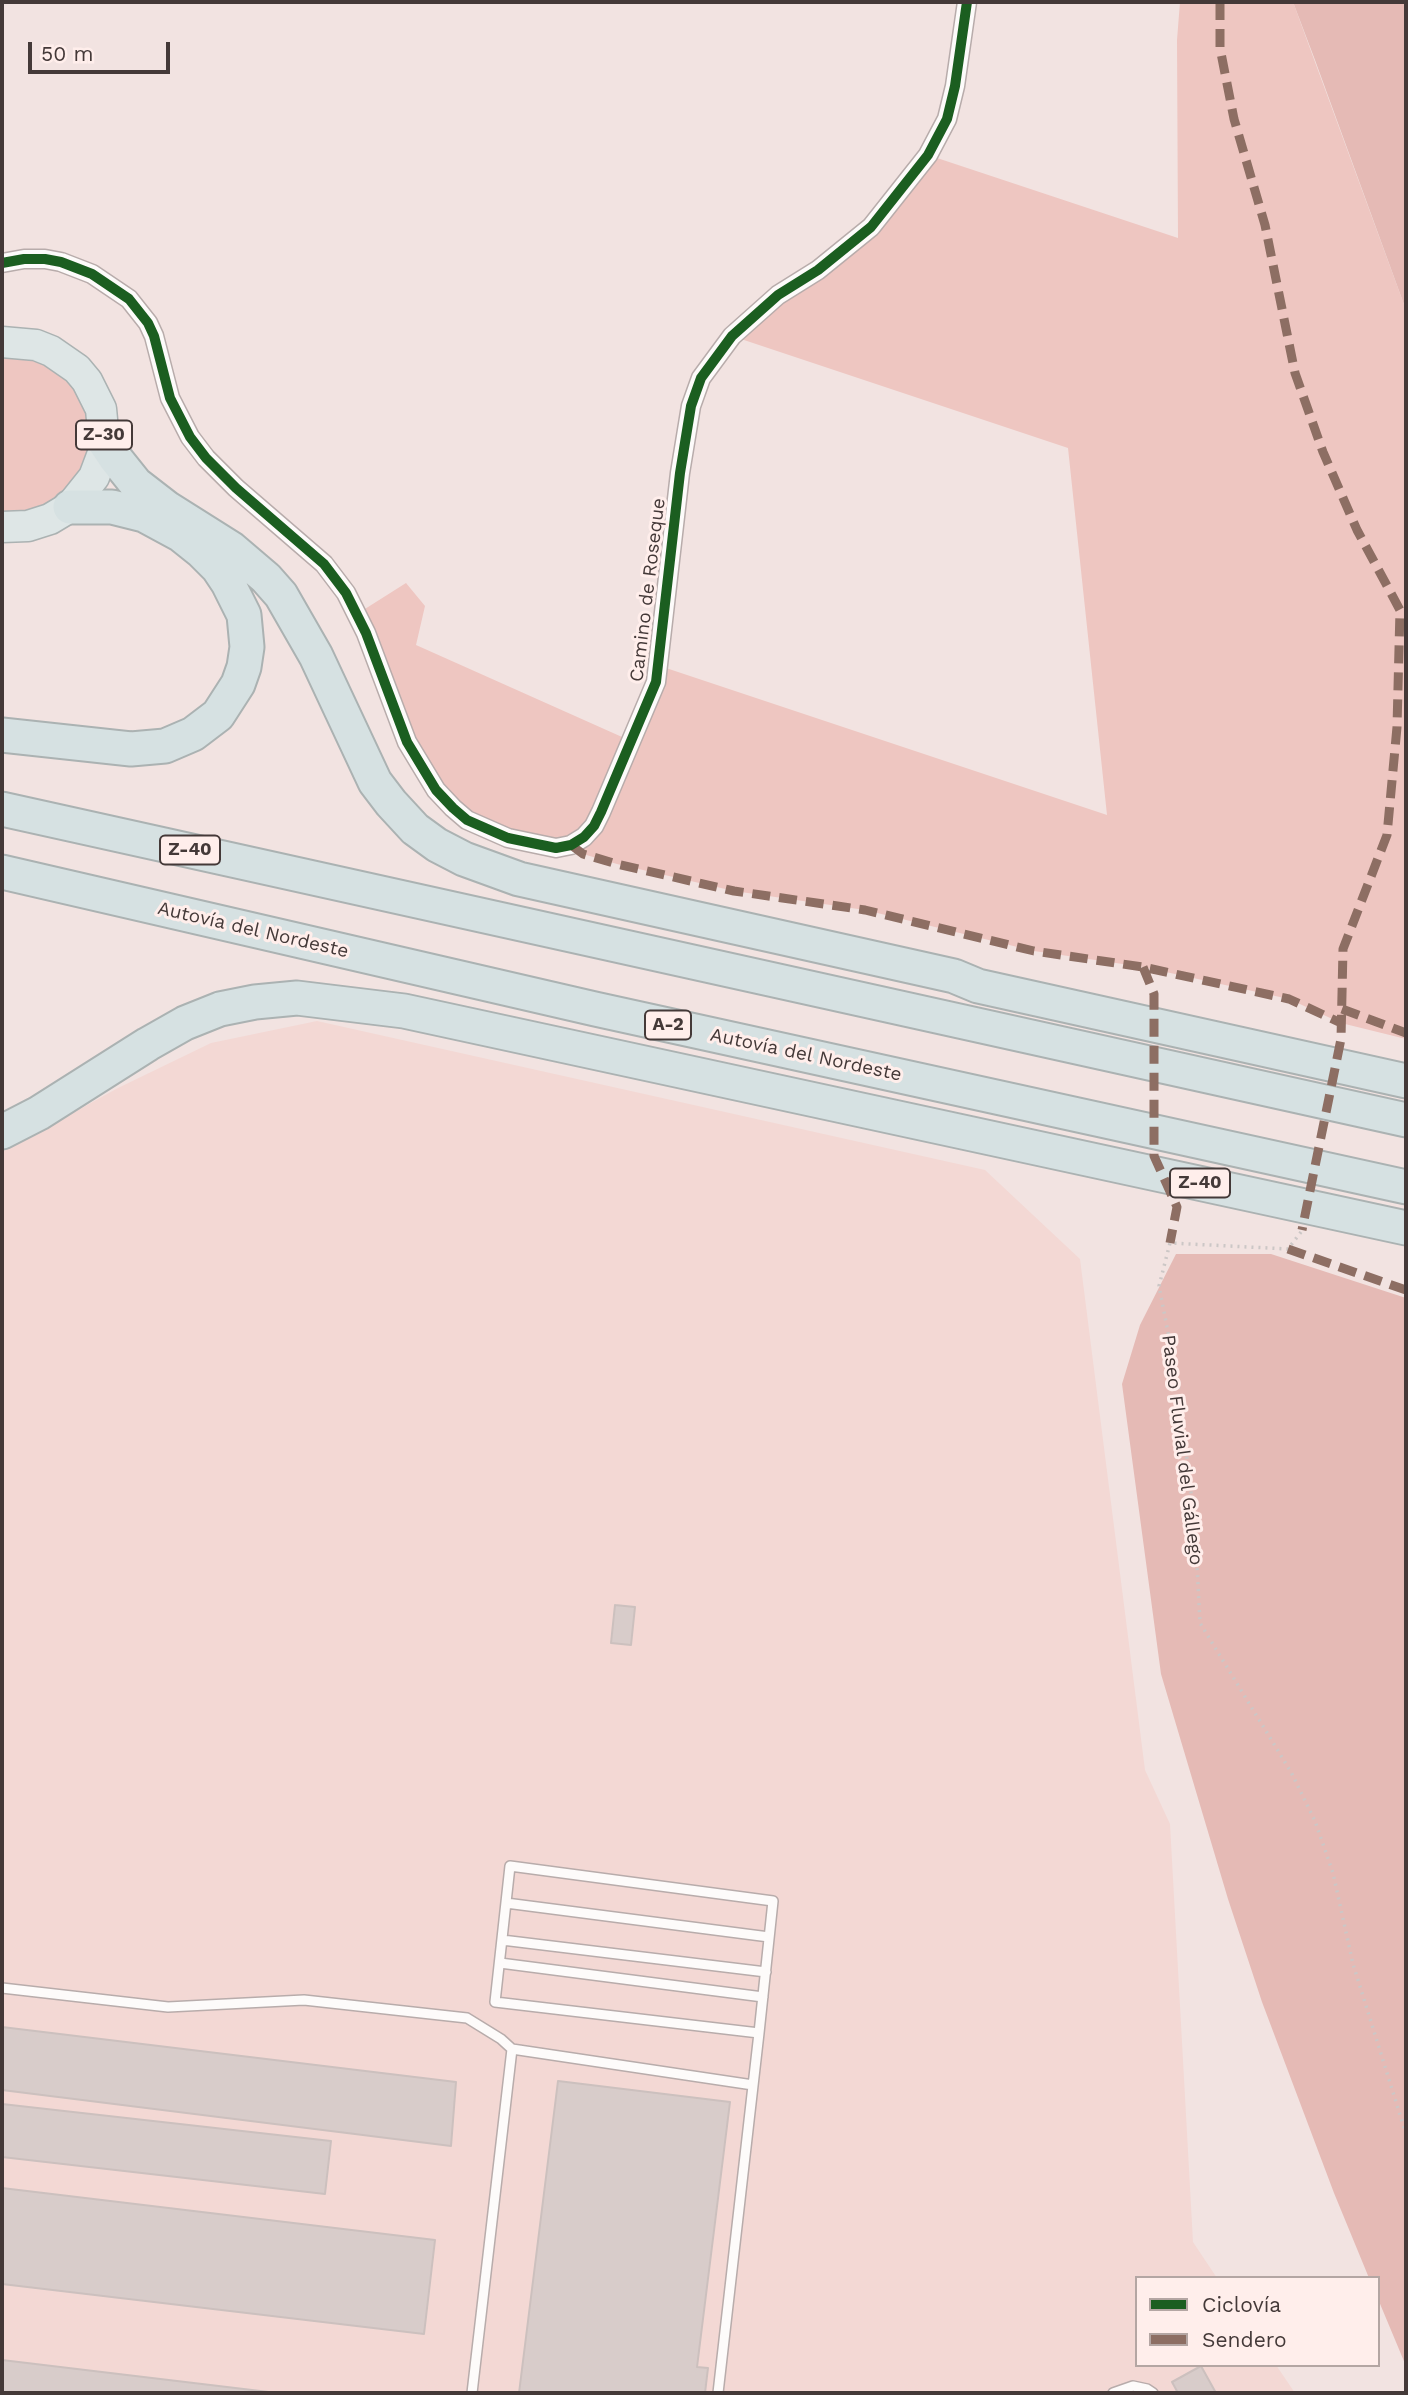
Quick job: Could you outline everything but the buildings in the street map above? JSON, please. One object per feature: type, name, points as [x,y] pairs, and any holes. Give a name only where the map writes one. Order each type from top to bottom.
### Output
[{"type":"highway","name":"Z-30","points":[[2,342],[36,345],[58,355],[77,369],[95,394],[103,417],[104,440],[94,477],[70,507],[50,519],[27,526],[3,527]]},
{"type":"highway","points":[[104,440],[136,484],[167,508],[232,549],[281,594],[316,656],[375,782],[403,817],[437,845],[464,859],[519,879],[954,976],[978,986],[1406,1081]]},
{"type":"highway","points":[[2,735],[120,749],[165,746],[193,734],[218,715],[233,693],[244,667],[247,647],[244,615],[218,568],[201,551],[181,535],[144,515],[112,507],[70,507]]},
{"type":"highway","name":"Z-40","points":[[2,809],[377,892]]},
{"type":"highway","name":"Autovía del Nordeste","points":[[2,872],[357,954],[1406,1187]]},
{"type":"highway","points":[[377,892],[427,881],[748,949],[838,962],[952,985],[978,986]]},
{"type":"highway","points":[[377,892],[1406,1120]]},
{"type":"highway","name":"Z-40","points":[[357,954],[495,1007],[815,1087],[907,1119],[1406,1228]]},
{"type":"highway","points":[[2,1132],[39,1113],[185,1023],[220,1009],[297,998],[404,1011],[907,1119]]},
{"type":"street","name":"Camino de Roseque","points":[[2,263],[24,259],[61,262],[92,274],[129,299],[139,310],[154,336],[170,398],[190,437],[206,458],[236,488],[324,564],[346,593],[366,633],[407,742],[436,790],[467,820],[499,834],[556,848],[571,845],[584,837],[594,826],[656,682],[682,460],[691,406],[701,378],[732,336],[778,295],[818,270],[871,227],[928,155],[947,119],[955,86],[967,2]]},
{"type":"lane","points":[[718,2393],[766,1972],[773,1901],[510,1866],[495,2002],[759,2033]]},
{"type":"lane","points":[[506,1903],[769,1937]]},
{"type":"lane","points":[[502,1940],[766,1972]]},
{"type":"lane","points":[[500,1963],[763,1997]]},
{"type":"lane","points":[[2,1988],[169,2007],[304,2000],[454,2016],[467,2018],[512,2049],[753,2085]]},
{"type":"lane","points":[[472,2393],[512,2049]]},
{"type":"lane","points":[[1113,2393],[1133,2386],[1153,2393]]},
{"type":"shaded area","points":[[1180,2],[1293,2],[1406,310],[1406,1039],[1341,1023],[1289,999],[1143,967],[1034,951],[865,910],[734,891],[617,864],[583,854],[571,846],[508,838],[436,790],[357,614],[406,583],[425,606],[416,645],[631,741],[660,666],[1107,815],[1068,448],[732,336],[818,270],[928,155],[1178,238],[1177,40]]},
{"type":"shaded area","points":[[1293,2],[1406,2],[1406,310],[1315,60]]},
{"type":"shaded area","points":[[2,356],[33,358],[53,367],[70,381],[82,399],[89,420],[90,441],[85,463],[74,482],[58,497],[38,508],[17,512],[2,511]]},
{"type":"shaded area","points":[[317,1021],[985,1170],[1080,1259],[1145,1770],[1170,1824],[1193,2242],[1216,2276],[1135,2276],[1135,2367],[1277,2367],[1295,2393],[2,2393],[2,1152],[118,1088],[211,1043]]},
{"type":"shaded area","points":[[1176,1254],[1271,1254],[1406,1298],[1406,2366],[1380,2304],[1380,2276],[1368,2276],[1262,2002],[1228,1899],[1161,1674],[1122,1384],[1140,1325]]},
{"type":"marked path","points":[[1220,2],[1220,48],[1234,119],[1265,225],[1295,373],[1323,452],[1357,530],[1400,610],[1397,727],[1387,835],[1343,949],[1341,1039],[1302,1230]]},
{"type":"marked path","points":[[571,845],[583,854],[617,864],[734,891],[865,910],[1034,951],[1143,967],[1289,999],[1341,1023]]},
{"type":"marked path","points":[[1143,967],[1154,994],[1154,1156],[1177,1207],[1170,1243]]},
{"type":"marked path","points":[[1342,1009],[1406,1033]]},
{"type":"marked path","points":[[1288,1249],[1406,1290]]},
{"type":"cycle path","points":[[2,263],[24,259],[61,262],[92,274],[129,299],[148,323],[154,336],[170,398],[190,437],[206,458],[236,488],[324,564],[346,593],[366,633],[407,742],[436,790],[467,820],[508,838],[556,848],[571,845],[584,837],[594,826],[656,682],[680,473],[691,406],[701,378],[732,336],[778,295],[818,270],[871,227],[928,155],[947,119],[955,86],[967,2]]}]
